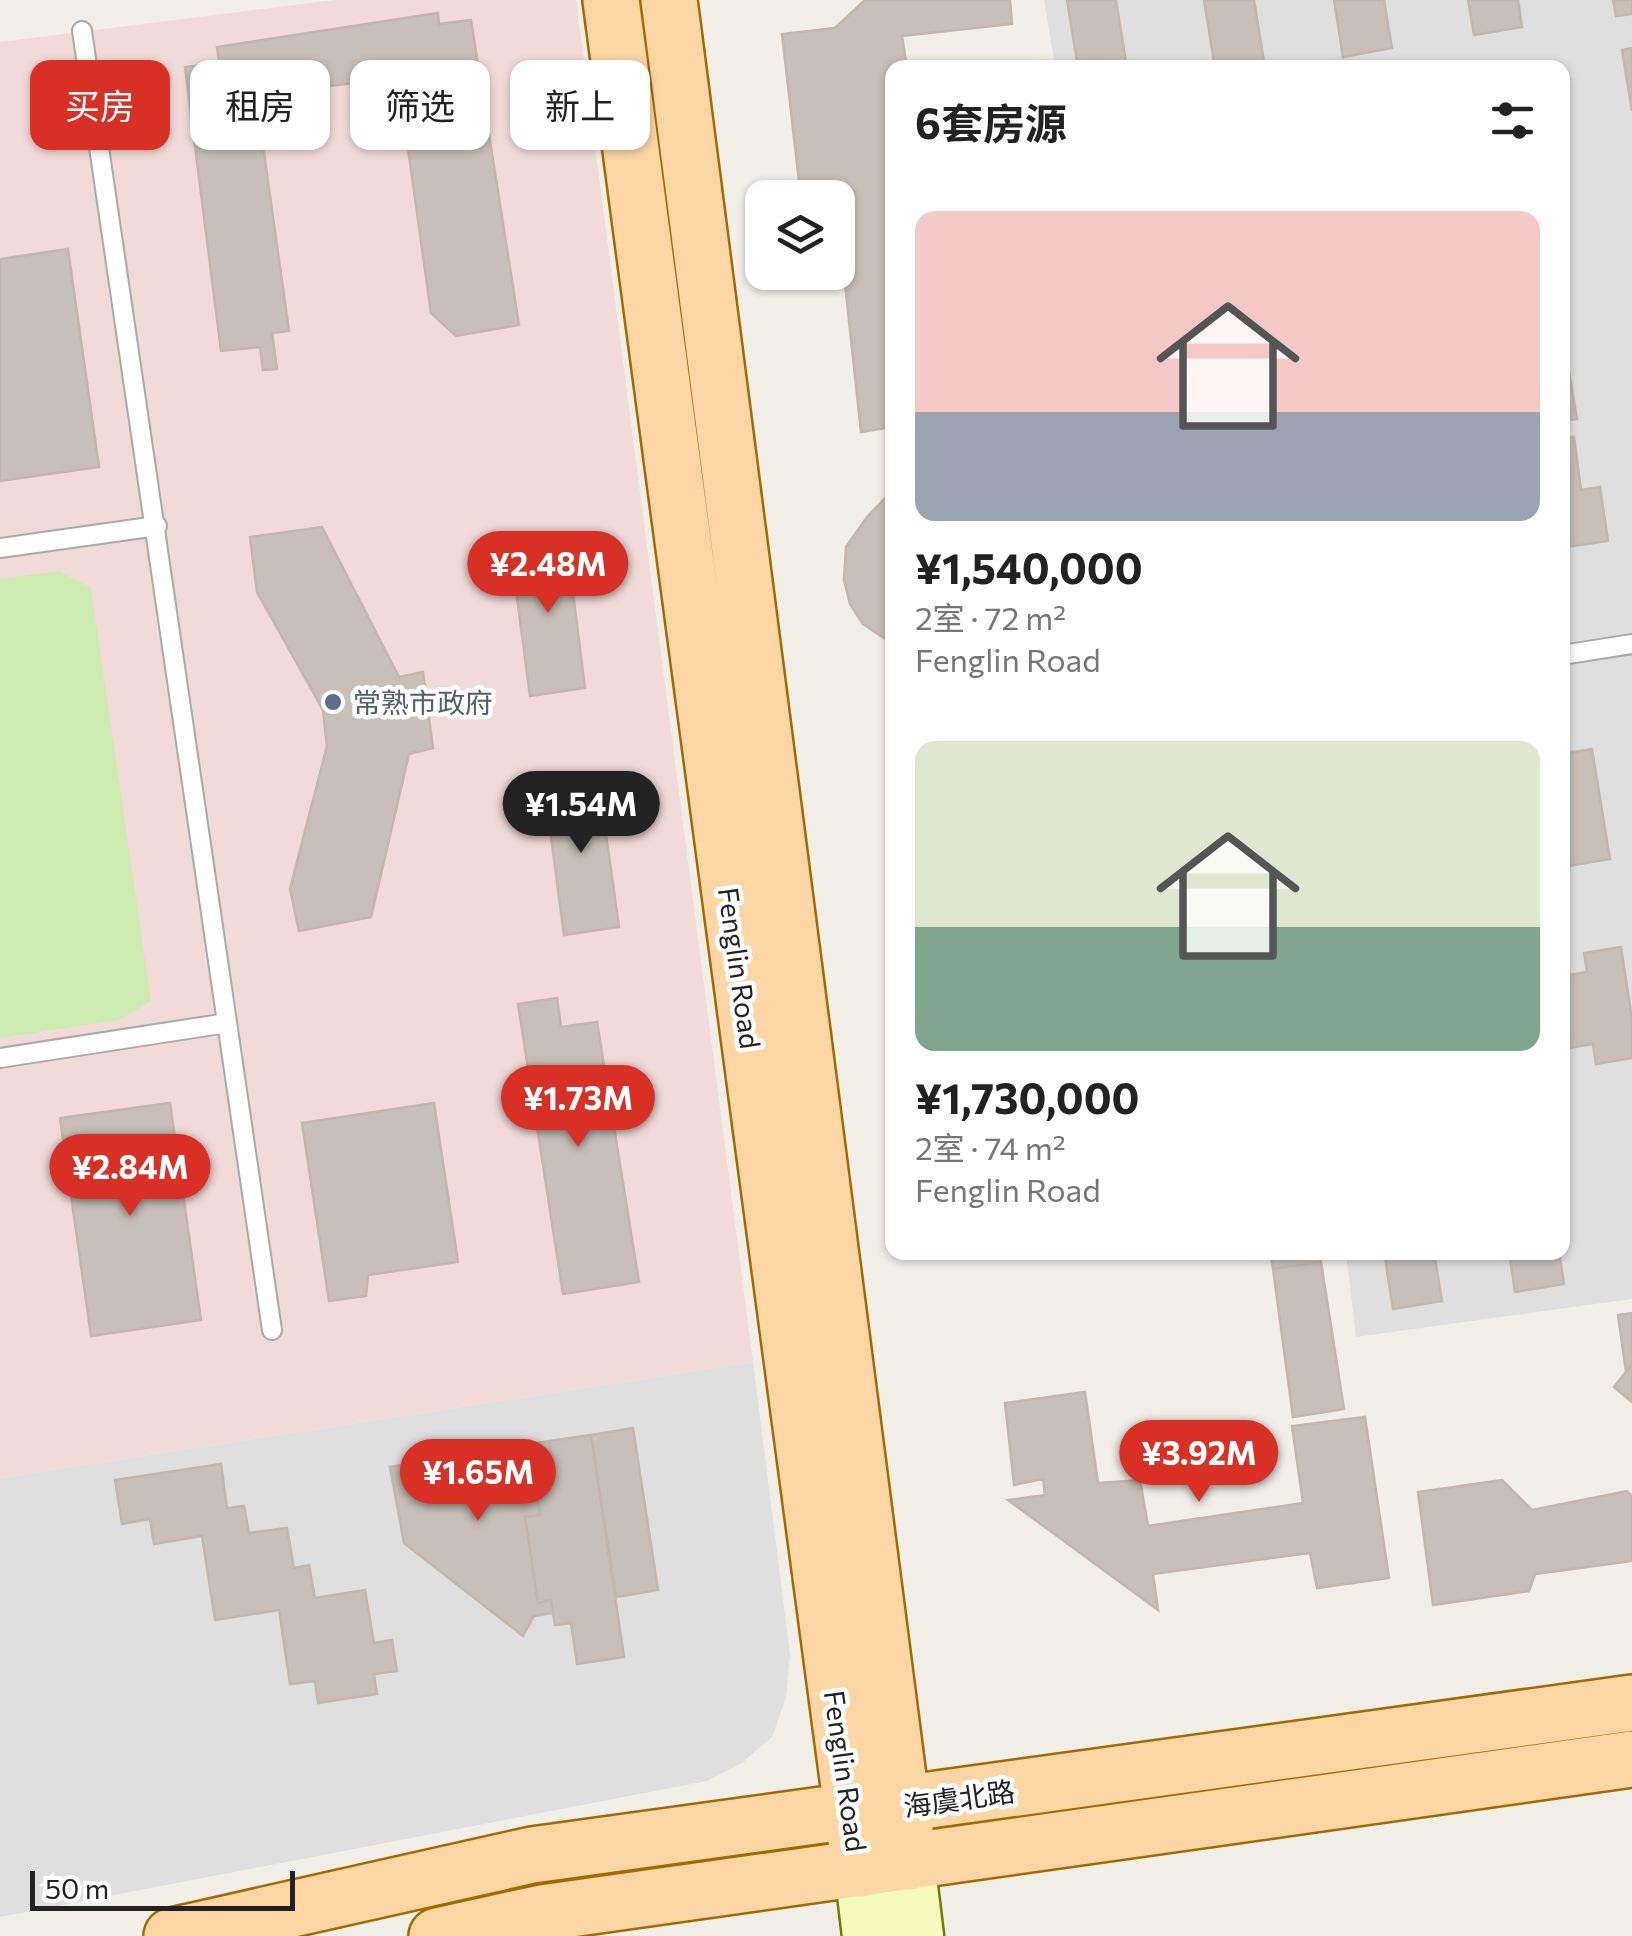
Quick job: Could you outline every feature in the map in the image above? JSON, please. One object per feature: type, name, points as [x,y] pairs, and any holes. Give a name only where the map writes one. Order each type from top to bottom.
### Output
[{"type":"main road","name":"Fenglin Road","points":[[612,0],[884,1865],[918,1936]]},
{"type":"main road","name":"Fenglin Road","points":[[670,0],[876,1808]]},
{"type":"main road","name":"海虞北路","points":[[172,1936],[532,1855],[1632,1703]]},
{"type":"main road","name":"海虞北路","points":[[437,1936],[542,1913],[1632,1759]]},
{"type":"main road","name":"Fenglin Road","points":[[868,1936],[884,1865]]},
{"type":"lane","points":[[82,31],[272,1330]]},
{"type":"lane","points":[[0,548],[156,526]]},
{"type":"lane","points":[[1570,655],[1631,651]]},
{"type":"lane","points":[[0,1058],[227,1024]]},
{"type":"shaded area","name":"常熟市政府","points":[[334,0],[576,0],[584,60],[510,60],[510,150],[595,150],[753,1362],[0,1478],[0,42]]},
{"type":"shaded area","points":[[1044,0],[1632,0],[1632,1299],[1356,1337],[1347,1260],[1570,1260],[1570,60],[1054,60]]},
{"type":"shaded area","points":[[753,1362],[790,1654],[786,1698],[772,1737],[742,1763],[707,1781],[0,1917],[0,1478]]},
{"type":"green space","points":[[59,571],[91,588],[151,1001],[119,1020],[0,1038],[0,579]]},
{"type":"building","points":[[865,0],[1010,0],[1012,24],[902,36],[906,60],[885,60],[885,428],[861,432],[846,290],[855,290],[855,180],[799,180],[782,34],[835,28]]},
{"type":"building","points":[[1067,0],[1116,0],[1126,60],[1077,60]]},
{"type":"building","points":[[1204,0],[1254,0],[1264,60],[1214,60]]},
{"type":"building","points":[[1334,0],[1384,0],[1392,48],[1343,57]]},
{"type":"building","points":[[1468,0],[1518,0],[1522,27],[1474,35]]},
{"type":"building","points":[[1613,0],[1632,0],[1632,14],[1616,16]]},
{"type":"building","points":[[438,13],[439,24],[471,20],[477,60],[350,60],[350,83],[330,86],[330,60],[219,60],[217,47]]},
{"type":"building","points":[[1632,48],[1632,111],[1622,50]]},
{"type":"building","points":[[190,66],[190,106],[185,67]]},
{"type":"building","points":[[490,141],[519,325],[456,336],[431,313],[408,150],[490,150]]},
{"type":"building","points":[[196,150],[264,150],[289,331],[272,333],[277,369],[263,370],[260,347],[221,351]]},
{"type":"building","points":[[68,249],[99,467],[0,481],[0,259]]},
{"type":"building","points":[[1570,377],[1577,419],[1570,420]]},
{"type":"building","points":[[1574,437],[1581,490],[1600,487],[1608,541],[1570,547],[1570,438]]},
{"type":"building","points":[[885,498],[885,639],[863,624],[850,604],[844,580],[846,547]]},
{"type":"building","points":[[322,527],[399,677],[423,672],[433,748],[409,754],[371,917],[299,931],[290,889],[327,746],[323,710],[257,592],[250,537]]},
{"type":"building","points":[[566,537],[585,688],[530,696],[510,544]]},
{"type":"building","points":[[1592,749],[1610,859],[1570,866],[1570,753]]},
{"type":"building","points":[[598,777],[619,927],[564,935],[544,784]]},
{"type":"building","points":[[1621,947],[1632,1019],[1632,1058],[1596,1064],[1593,1044],[1570,1048],[1570,975],[1587,972],[1584,953]]},
{"type":"building","points":[[557,998],[561,1027],[597,1022],[639,1282],[563,1294],[518,1004]]},
{"type":"building","points":[[170,1103],[201,1320],[91,1336],[60,1118]]},
{"type":"building","points":[[434,1103],[458,1262],[368,1275],[366,1296],[329,1301],[302,1123]]},
{"type":"building","points":[[1271,1260],[1321,1260],[1321,1262],[1273,1269]]},
{"type":"building","points":[[1385,1260],[1435,1260],[1442,1301],[1393,1309]]},
{"type":"building","points":[[1510,1260],[1560,1260],[1564,1284],[1515,1292]]},
{"type":"building","points":[[1321,1262],[1344,1409],[1293,1417],[1273,1269]]},
{"type":"building","points":[[1632,1313],[1632,1364],[1626,1372],[1618,1315]]},
{"type":"building","points":[[1632,1364],[1632,1402],[1614,1387]]},
{"type":"building","points":[[1085,1392],[1098,1483],[1140,1480],[1148,1526],[1303,1503],[1292,1426],[1365,1417],[1389,1578],[1317,1588],[1310,1553],[1153,1574],[1158,1610],[1008,1500],[1045,1495],[1043,1479],[1014,1485],[1005,1403]]},
{"type":"building","points":[[633,1428],[658,1590],[616,1597],[591,1435]]},
{"type":"building","points":[[591,1435],[624,1657],[577,1664],[571,1623],[555,1625],[551,1600],[538,1603],[525,1517],[540,1515],[533,1470],[554,1468],[549,1441]]},
{"type":"building","points":[[549,1441],[554,1468],[533,1470],[540,1515],[525,1517],[538,1603],[551,1600],[553,1613],[534,1616],[523,1636],[404,1543],[390,1467]]},
{"type":"building","points":[[221,1464],[227,1508],[244,1506],[249,1533],[287,1528],[294,1568],[309,1565],[315,1598],[365,1590],[374,1643],[392,1640],[397,1671],[374,1674],[377,1694],[318,1703],[315,1681],[290,1684],[279,1610],[215,1620],[202,1536],[154,1544],[150,1519],[122,1524],[115,1480]]},
{"type":"building","points":[[1502,1480],[1532,1510],[1627,1491],[1632,1496],[1632,1561],[1535,1574],[1529,1591],[1433,1605],[1418,1492]]},
{"type":"place","name":"常熟市政府","points":[[333,702]]}]
